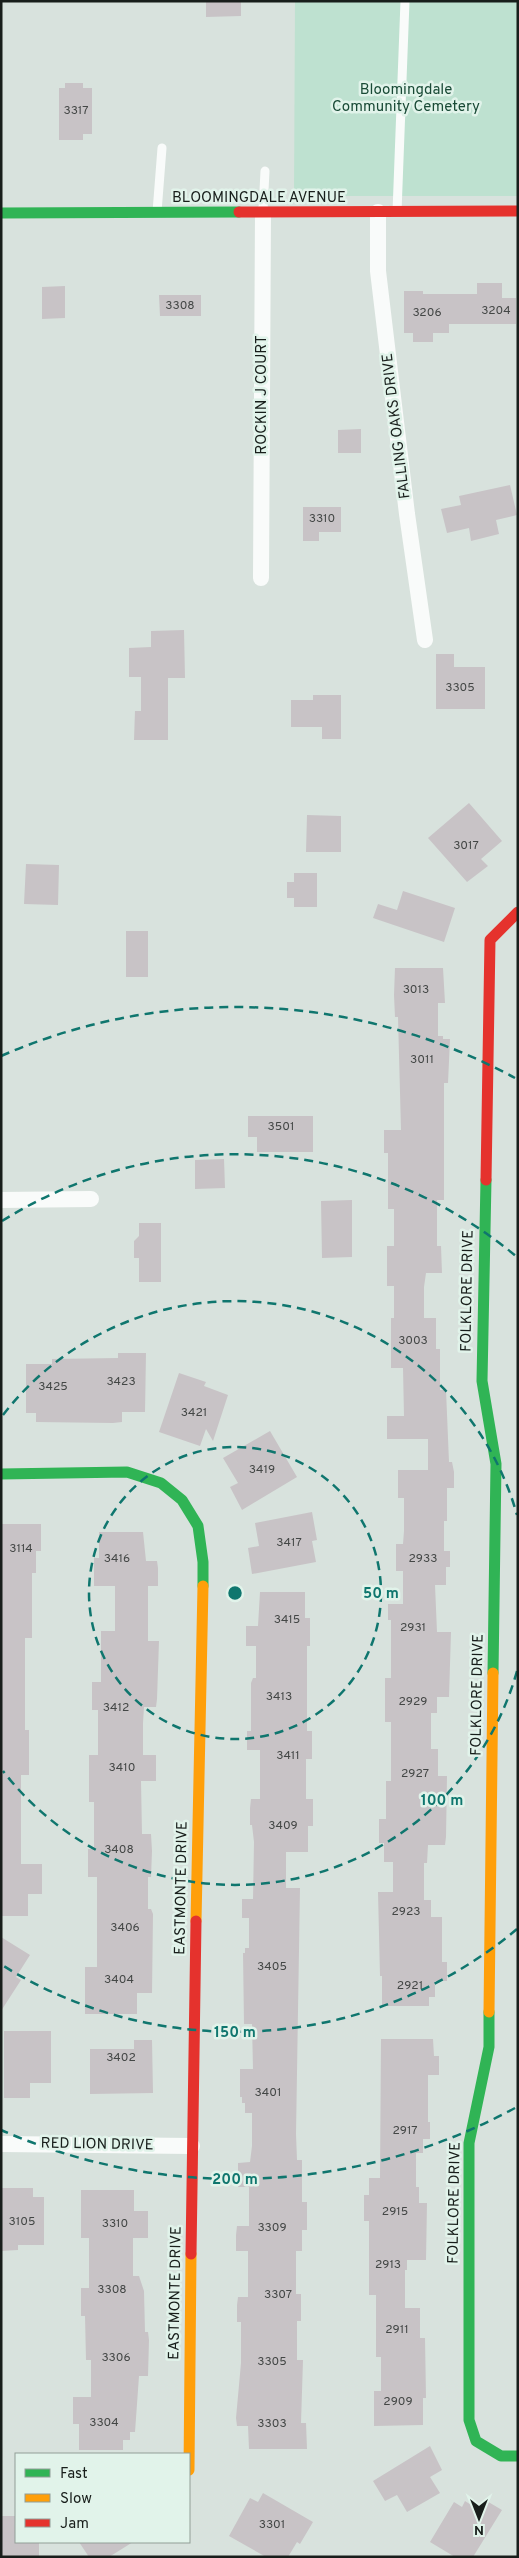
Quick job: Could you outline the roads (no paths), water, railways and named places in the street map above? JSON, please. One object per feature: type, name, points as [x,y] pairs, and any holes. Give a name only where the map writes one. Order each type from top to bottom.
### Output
[{"type":"street","name":"BLOOMINGDALE AVENUE","points":[[1,213],[518,211]]},
{"type":"street","name":"FALLING OAKS DRIVE","points":[[378,212],[378,270],[407,514],[425,640]]},
{"type":"street","name":"ROCKIN J COURT","points":[[261,578],[263,213]]},
{"type":"street","name":"FOLKLORE DRIVE","points":[[518,912],[490,940],[482,1381],[496,1464],[488,2047],[469,2143],[469,2420],[476,2441],[501,2456],[518,2456]]},
{"type":"street","points":[[1,1200],[91,1200]]},
{"type":"street","name":"EASTMONTE DRIVE","points":[[1,1474],[127,1472],[160,1483],[182,1500],[198,1526],[203,1562],[192,2146],[189,2453]]},
{"type":"street","name":"RED LION DRIVE","points":[[1,2144],[192,2146]]},
{"type":"lane","points":[[397,212],[405,1]]},
{"type":"lane","points":[[157,213],[162,148]]},
{"type":"lane","points":[[263,213],[265,171]]},
{"type":"park label","name":"Bloomingdale Community Cemetery","points":[[406,98]]}]
